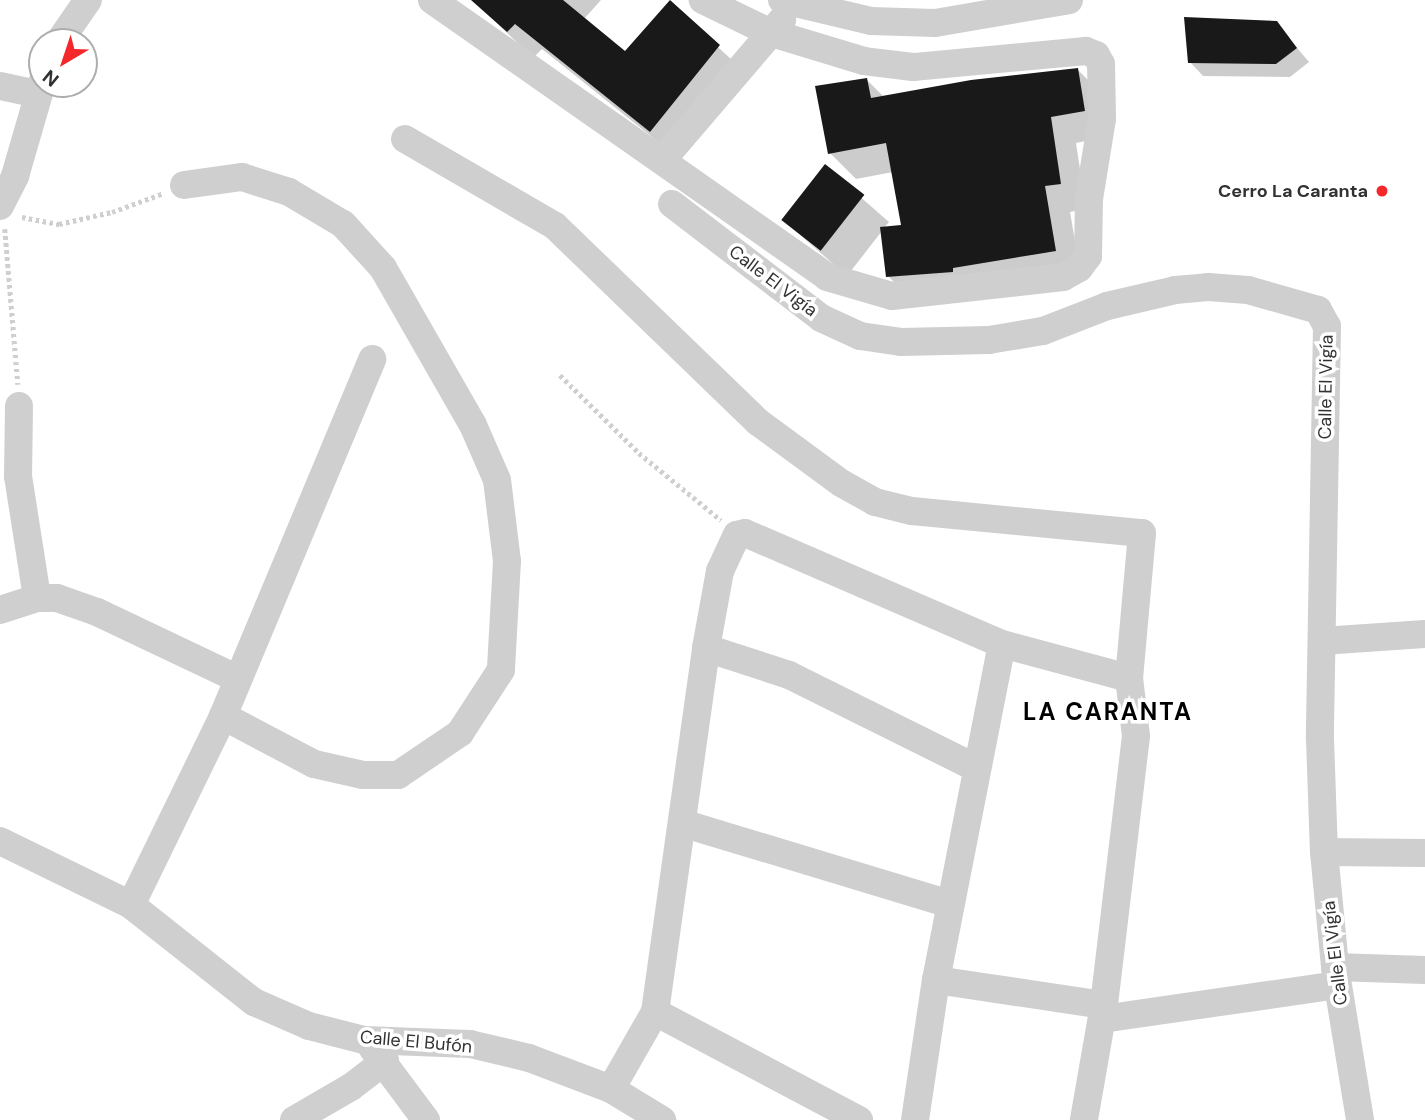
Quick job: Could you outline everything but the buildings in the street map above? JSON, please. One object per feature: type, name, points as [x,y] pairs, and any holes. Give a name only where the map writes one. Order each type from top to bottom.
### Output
[{"type":"street","points":[[69,28],[88,0]]},
{"type":"street","points":[[432,0],[479,37],[664,158],[827,276],[860,290],[892,296],[1063,277],[1079,268],[1088,256],[1089,199],[1102,119],[1101,64],[1096,55],[1086,51],[913,67],[864,61],[771,33],[703,0]]},
{"type":"street","points":[[664,158],[771,33],[788,3],[871,21],[935,23],[1069,0]]},
{"type":"street","points":[[0,86],[28,88]]},
{"type":"street","points":[[1,205],[15,176],[37,98]]},
{"type":"street","points":[[405,139],[555,226],[758,422],[841,483],[875,502],[912,512],[1142,533],[1129,678],[1136,736],[1103,1012],[1084,1120]]},
{"type":"street","points":[[184,185],[242,177],[289,192],[343,224],[383,268],[473,425],[497,480],[507,561],[501,670],[460,733],[398,775],[363,775],[314,764],[223,716]]},
{"type":"street","name":"Calle El Vigía","points":[[672,204],[821,318],[860,336],[901,342],[989,340],[1043,331],[1107,306],[1175,290],[1208,287],[1248,290],[1318,310],[1327,326],[1322,640],[1324,852],[1336,976],[1360,1120]]},
{"type":"street","points":[[131,905],[223,716],[372,359]]},
{"type":"street","points":[[19,406],[19,476],[37,598]]},
{"type":"street","points":[[611,1089],[655,1012],[685,824],[706,649],[720,571],[737,535],[745,533],[1002,644],[1129,678]]},
{"type":"street","points":[[0,610],[37,598],[57,598],[97,612],[238,679]]},
{"type":"street","points":[[1322,640],[1425,634]]},
{"type":"street","points":[[915,1120],[936,980],[1002,644]]},
{"type":"street","points":[[706,649],[826,692],[976,768]]},
{"type":"street","points":[[685,824],[950,904]]},
{"type":"street","name":"Calle El Bufón","points":[[0,841],[131,905],[254,1002],[309,1026],[364,1040],[470,1044],[528,1058],[611,1089],[662,1120]]},
{"type":"street","points":[[1324,852],[1425,853]]},
{"type":"street","points":[[936,980],[1103,1012],[1336,976],[1425,970]]},
{"type":"street","points":[[655,1012],[859,1120]]},
{"type":"street","points":[[364,1040],[385,1061],[426,1120]]},
{"type":"street","points":[[293,1120],[351,1087],[385,1061]]},
{"type":"path","points":[[1,205],[29,222],[59,224],[112,212],[184,185]]},
{"type":"path","points":[[1,205],[19,406]]},
{"type":"path","points":[[560,375],[639,453],[703,501],[737,535]]},
{"type":"place","name":"Cerro La Caranta","points":[[1382,191]]},
{"type":"district","name":"LA CARANTA","points":[[1108,712]]}]
